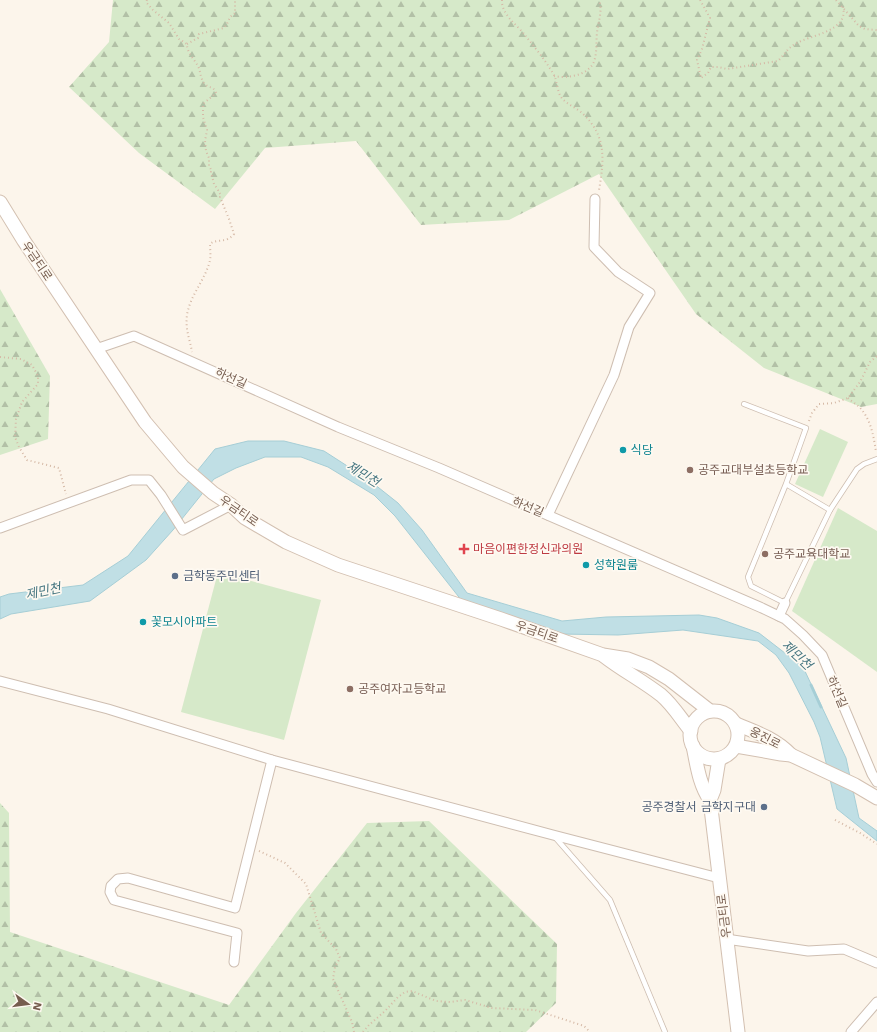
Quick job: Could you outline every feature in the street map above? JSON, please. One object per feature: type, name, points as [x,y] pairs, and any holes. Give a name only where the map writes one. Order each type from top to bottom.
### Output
[{"type":"main road","name":"우금티로","points":[[0,202],[24,241],[145,422],[183,467],[245,518],[286,542],[338,565],[501,619],[603,655],[628,659],[649,667],[669,678],[710,711]]},
{"type":"main road","name":"우금티로","points":[[603,655],[618,667],[640,680],[662,696],[691,732]]},
{"type":"main road","points":[[710,711],[725,713],[736,724],[738,738],[736,746],[732,752],[726,756],[718,759],[704,757],[693,746],[691,732],[693,724],[697,718],[703,714],[710,711]]},
{"type":"main road","name":"웅진로","points":[[736,724],[769,738],[783,746],[791,755]]},
{"type":"main road","name":"우금티로","points":[[693,746],[699,776],[705,793],[710,800]]},
{"type":"main road","name":"웅진로","points":[[736,746],[791,755],[855,785],[877,798]]},
{"type":"main road","name":"우금티로","points":[[718,759],[714,790],[710,800],[738,1032]]},
{"type":"street","points":[[548,515],[614,375],[629,327],[650,293],[618,272],[594,247],[595,199]]},
{"type":"street","name":"하선길","points":[[96,350],[134,336],[338,427],[439,468],[785,619],[822,655],[872,774],[877,782]]},
{"type":"street","points":[[0,528],[131,480],[149,480],[183,530],[230,505]]},
{"type":"street","points":[[779,616],[785,603]]},
{"type":"street","points":[[0,681],[108,709],[272,760],[719,878]]},
{"type":"street","points":[[234,962],[237,933],[114,900],[110,892],[111,886],[118,879],[128,878],[235,908],[272,760]]},
{"type":"street","points":[[726,939],[808,951],[844,949],[877,963]]},
{"type":"street","points":[[851,1032],[877,1002]]},
{"type":"lane","points":[[744,404],[806,428],[786,484],[748,577],[751,586],[785,603],[830,510],[857,469],[864,464],[877,459]]},
{"type":"lane","points":[[786,484],[830,510]]},
{"type":"lane","points":[[553,835],[610,900],[665,1032]]},
{"type":"path","points":[[147,0],[146,2],[153,10],[169,23],[179,38],[187,44],[188,52],[198,66],[200,77],[204,83],[213,87],[216,93],[203,104],[202,117],[207,130],[205,141],[206,151],[209,158],[209,166],[212,171],[212,181],[221,195],[220,197],[234,234],[227,240],[212,242],[210,244],[208,266],[190,302],[186,321],[192,361]]},
{"type":"path","points":[[187,44],[198,38],[199,34],[224,28],[230,17],[235,13],[234,0]]},
{"type":"path","points":[[502,0],[506,13],[540,54],[554,76],[561,97],[584,114],[598,131],[603,152],[603,165],[599,191],[595,199]]},
{"type":"path","points":[[554,76],[572,77],[590,68],[593,64],[595,60],[596,35],[601,15],[599,0]]},
{"type":"path","points":[[700,0],[706,8],[710,18],[702,49],[697,60],[701,78],[708,73],[711,68],[718,67],[727,69],[778,61],[787,49],[797,42],[819,35],[835,27],[841,20],[844,13],[843,7]]},
{"type":"path","points":[[836,0],[859,26],[865,29],[877,30]]},
{"type":"path","points":[[806,428],[812,413],[819,404],[834,403],[848,398],[860,382],[870,362],[877,356]]},
{"type":"path","points":[[0,357],[21,359],[32,366],[38,376],[38,384],[22,402],[16,419],[15,437],[27,460],[58,468],[69,503]]},
{"type":"path","points":[[848,398],[861,408],[867,418],[874,438],[877,459]]},
{"type":"path","points":[[835,820],[877,844]]},
{"type":"path","points":[[251,846],[263,854],[285,863],[306,884],[321,933],[336,949],[340,958],[335,966],[333,979],[352,1022],[354,1032]]},
{"type":"path","points":[[362,1032],[398,997],[405,992],[412,991],[436,1001],[450,1002],[465,1000],[498,1009],[535,1010],[584,1026],[590,1032]]},
{"type":"green space","points":[[113,0],[877,0],[877,404],[861,407],[764,368],[696,314],[599,174],[509,220],[421,225],[356,141],[265,148],[215,209],[139,153],[69,87],[109,42]]},
{"type":"green space","points":[[0,289],[50,376],[48,439],[0,455]]},
{"type":"green space","points":[[820,429],[848,442],[823,497],[795,484]]},
{"type":"green space","points":[[838,508],[877,531],[877,672],[792,611]]},
{"type":"green space","points":[[218,572],[321,600],[284,740],[181,712]]},
{"type":"green space","points":[[0,803],[9,813],[10,932],[229,1005],[296,913],[367,823],[429,821],[557,944],[556,1003],[526,1032],[0,1032]]},
{"type":"water","name":"제민천","points":[[248,441],[284,441],[324,451],[369,480],[398,503],[422,530],[467,593],[562,621],[606,617],[699,615],[717,618],[759,633],[803,667],[846,758],[859,818],[877,831],[877,841],[837,809],[820,737],[814,722],[789,673],[776,655],[758,641],[683,630],[618,635],[561,634],[462,601],[395,516],[374,495],[328,467],[301,457],[265,457],[236,468],[214,479],[173,530],[146,560],[90,601],[11,614],[0,619],[0,597],[9,594],[83,585],[128,556],[215,449]]},
{"type":"waterway","name":"제민천","points":[[811,685],[821,707]]},
{"type":"place","name":"식당","points":[[623,450]]},
{"type":"place","name":"공주교대부설초등학교","points":[[690,470]]},
{"type":"place","name":"마음이편한정신과의원","points":[[464,549]]},
{"type":"place","name":"공주교육대학교","points":[[765,554]]},
{"type":"place","name":"성학원룸","points":[[586,565]]},
{"type":"place","name":"금학동주민센터","points":[[175,576]]},
{"type":"place","name":"꽃모시아파트","points":[[143,622]]},
{"type":"place","name":"공주여자고등학교","points":[[350,689]]},
{"type":"place","name":"공주경찰서 금학지구대","points":[[764,807]]}]
